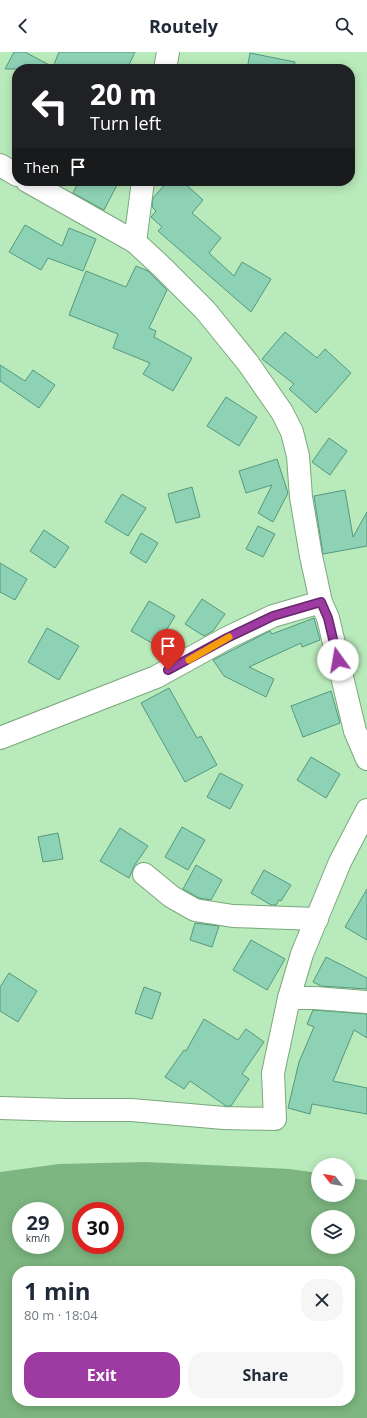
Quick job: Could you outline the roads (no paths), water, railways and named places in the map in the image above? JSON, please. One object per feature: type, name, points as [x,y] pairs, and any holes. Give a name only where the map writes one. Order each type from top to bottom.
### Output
[{"type":"street","points":[[166,64],[168,52]]},
{"type":"street","points":[[0,165],[12,172]]},
{"type":"street","points":[[36,186],[135,242],[205,310],[248,363],[282,412],[292,432],[298,456],[303,504],[321,602],[328,618],[355,731],[367,759]]},
{"type":"street","points":[[135,242],[142,186]]},
{"type":"street","points":[[0,738],[156,677],[227,638],[273,616],[321,602]]},
{"type":"street","points":[[0,1108],[131,1110],[224,1118],[275,1119],[273,1073],[290,998],[302,954],[340,862],[367,810]]},
{"type":"street","points":[[144,874],[172,897],[195,910],[232,916],[317,919]]},
{"type":"street","points":[[290,998],[315,998],[367,1002]]}]
